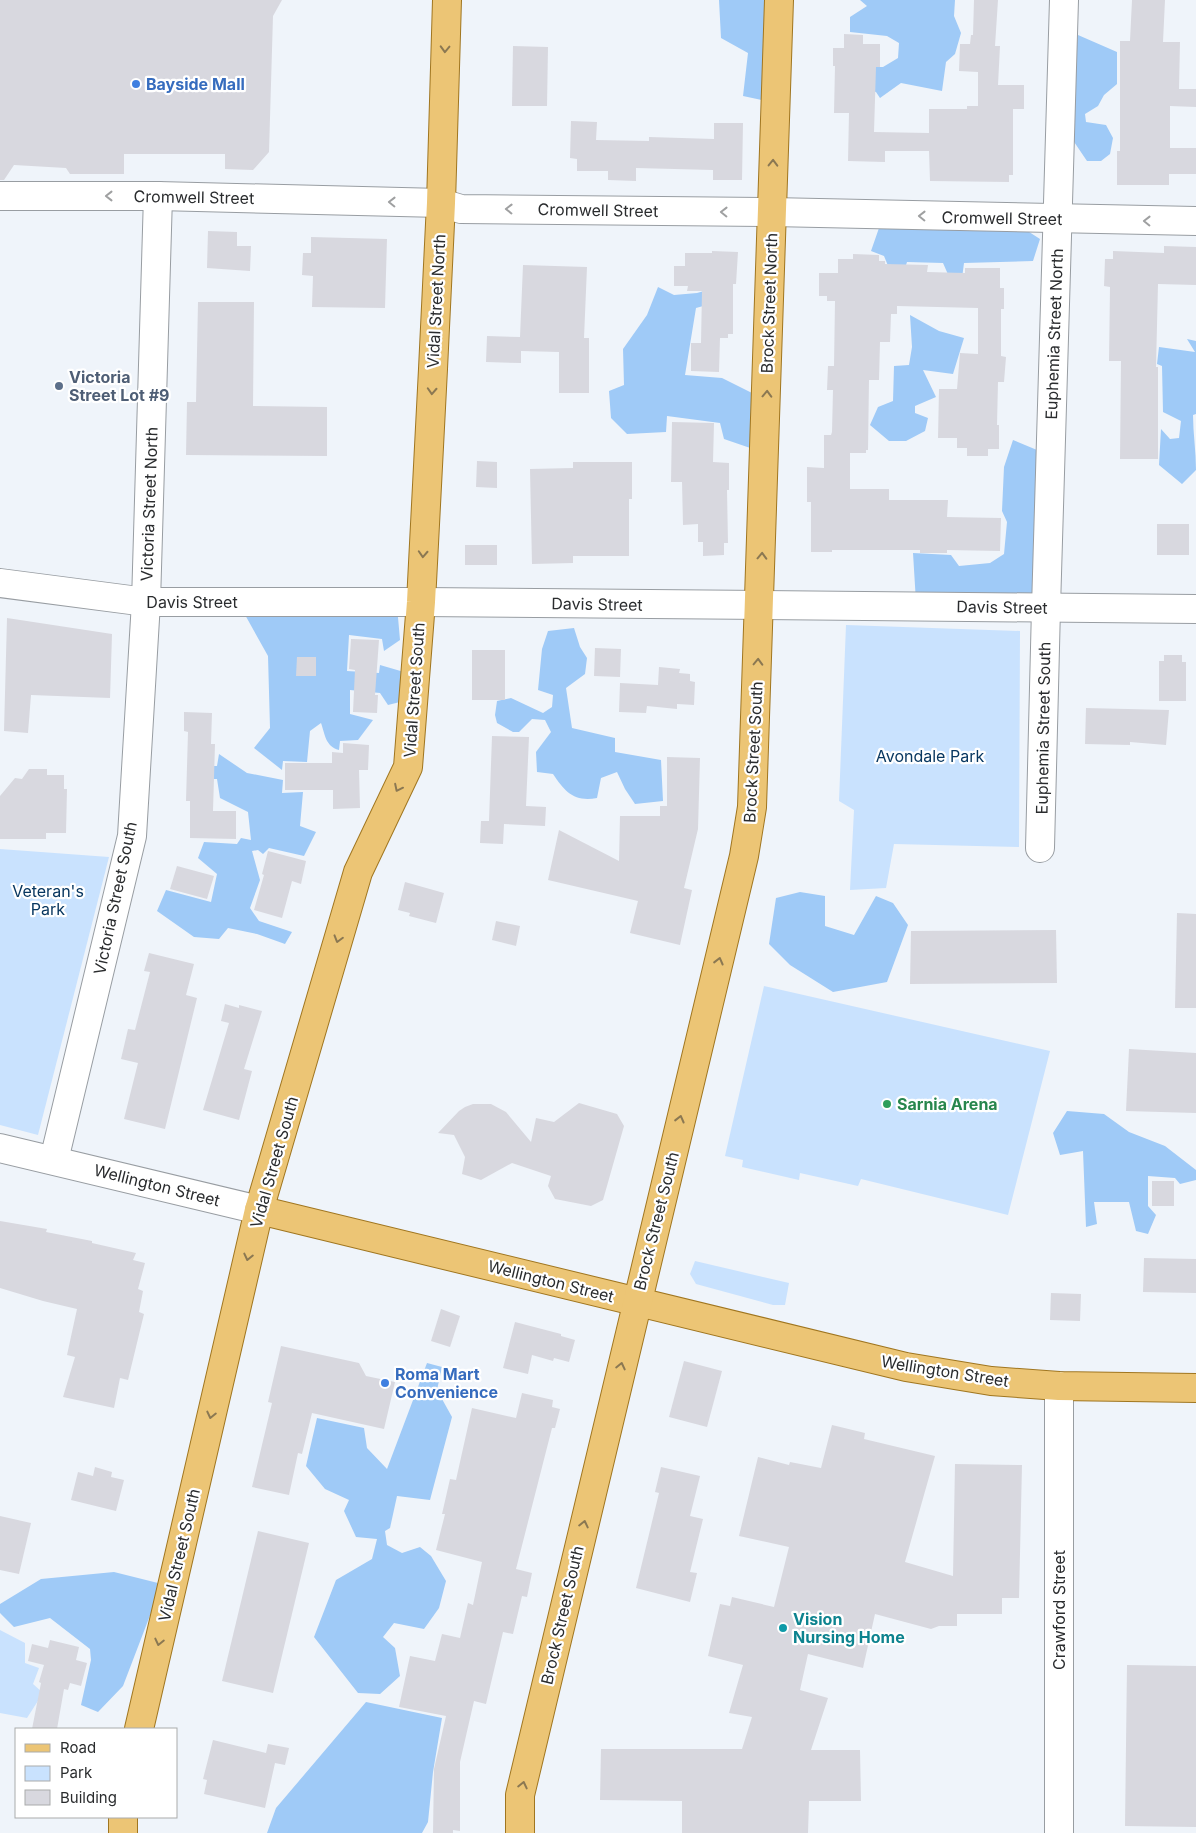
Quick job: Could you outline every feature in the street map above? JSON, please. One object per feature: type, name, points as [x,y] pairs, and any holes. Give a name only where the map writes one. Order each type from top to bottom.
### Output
[{"type":"main road","name":"Vidal Street North","points":[[421,602],[441,203],[447,0]]},
{"type":"main road","name":"Brock Street North","points":[[760,605],[779,0]]},
{"type":"main road","name":"Vidal Street South","points":[[139,1728],[259,1210],[358,872],[408,767],[421,602]]},
{"type":"main road","name":"Brock Street South","points":[[520,1833],[520,1795],[744,856],[752,807],[760,605]]},
{"type":"main road","name":"Wellington Street","points":[[259,1210],[906,1367],[991,1381],[1059,1386],[1196,1388]]},
{"type":"main road","points":[[122,1833],[123,1818]]},
{"type":"street","name":"Euphemia Street North","points":[[1046,608],[1064,0]]},
{"type":"street","name":"Cromwell Street","points":[[0,196],[158,196],[441,203],[461,209],[772,212],[1196,221]]},
{"type":"street","name":"Victoria Street North","points":[[146,602],[158,196]]},
{"type":"street","name":"Davis Street","points":[[0,583],[146,602],[421,602],[1196,610]]},
{"type":"street","name":"Victoria Street South","points":[[54,1160],[132,836],[146,602]]},
{"type":"street","name":"Euphemia Street South","points":[[1040,848],[1046,608]]},
{"type":"street","name":"Wellington Street","points":[[0,1148],[259,1210]]},
{"type":"street","name":"Crawford Street","points":[[1058,1833],[1059,1386]]},
{"type":"green space","name":"Avondale Park","points":[[846,625],[1020,631],[1019,847],[894,844],[886,888],[850,890],[854,810],[839,801]]},
{"type":"green space","name":"Veteran's Park","points":[[0,849],[109,857],[38,1135],[0,1125]]},
{"type":"green space","name":"Sarnia Arena","points":[[764,986],[1050,1051],[1008,1215],[861,1179],[858,1186],[800,1173],[799,1180],[742,1167],[743,1160],[725,1156]]},
{"type":"green space","points":[[695,1261],[789,1283],[785,1305],[773,1305],[696,1284],[690,1274]]},
{"type":"green space","points":[[0,1630],[25,1643],[25,1663],[39,1668],[33,1684],[43,1693],[27,1718],[0,1713]]},
{"type":"shaded area","points":[[719,0],[773,0],[771,102],[743,96],[748,53],[721,38]]},
{"type":"shaded area","points":[[860,0],[955,0],[954,16],[961,33],[955,54],[946,62],[942,91],[901,83],[880,98],[876,92],[864,90],[863,67],[883,67],[898,58],[899,43],[887,36],[850,32],[850,17],[867,6]]},
{"type":"shaded area","points":[[1078,35],[1117,52],[1117,84],[1104,95],[1098,106],[1085,114],[1086,122],[1106,125],[1113,138],[1110,154],[1101,161],[1087,161],[1066,130]]},
{"type":"shaded area","points":[[879,228],[1026,230],[1040,239],[1033,261],[964,263],[961,286],[954,288],[943,263],[907,262],[898,290],[884,256],[871,251]]},
{"type":"shaded area","points":[[658,287],[674,295],[697,293],[718,287],[714,303],[696,308],[685,375],[722,378],[762,398],[759,451],[724,439],[720,423],[667,416],[666,432],[627,434],[611,418],[609,391],[624,385],[623,349],[647,315]]},
{"type":"shaded area","points":[[910,315],[939,331],[964,338],[953,374],[923,370],[936,397],[915,406],[915,413],[928,418],[925,431],[906,441],[889,441],[870,425],[878,407],[893,401],[894,366],[909,365],[912,347]]},
{"type":"shaded area","points":[[1187,339],[1196,341],[1196,414],[1193,415],[1196,470],[1182,484],[1159,465],[1161,429],[1170,439],[1179,438],[1181,421],[1163,412],[1162,366],[1157,364],[1159,347],[1195,352]]},
{"type":"shaded area","points":[[1013,440],[1049,455],[1039,601],[916,602],[913,553],[951,555],[959,566],[990,563],[1004,554],[1007,522],[1002,511],[1004,467]]},
{"type":"shaded area","points":[[239,604],[397,606],[400,640],[384,651],[382,639],[349,635],[347,671],[379,673],[380,665],[404,672],[404,701],[388,705],[380,693],[350,690],[350,714],[373,720],[358,740],[340,741],[339,750],[334,748],[328,743],[321,723],[310,731],[307,762],[283,761],[282,770],[254,748],[270,728],[268,656]]},
{"type":"shaded area","points":[[574,628],[580,647],[587,658],[585,674],[566,688],[572,728],[615,738],[615,752],[661,760],[663,801],[635,804],[617,772],[601,778],[597,798],[576,797],[566,791],[553,774],[537,772],[536,752],[551,732],[545,720],[532,719],[519,732],[513,732],[497,723],[495,715],[497,701],[511,698],[543,713],[552,707],[553,695],[538,690],[542,649],[548,631]]},
{"type":"shaded area","points":[[219,754],[247,773],[283,780],[282,793],[303,792],[300,826],[316,832],[304,856],[269,848],[263,854],[258,850],[252,851],[260,880],[250,908],[259,921],[292,932],[285,944],[257,934],[228,928],[219,939],[194,937],[157,911],[166,890],[211,902],[217,874],[198,858],[204,842],[237,844],[241,838],[251,840],[248,812],[220,798],[217,779],[206,779],[203,766],[217,766]]},
{"type":"shaded area","points":[[800,892],[825,896],[825,926],[854,935],[876,896],[893,903],[908,925],[887,982],[833,992],[790,965],[769,944],[776,898]]},
{"type":"shaded area","points":[[1067,1111],[1104,1114],[1129,1132],[1165,1146],[1196,1170],[1196,1180],[1180,1184],[1175,1178],[1148,1176],[1148,1206],[1156,1215],[1148,1234],[1136,1231],[1129,1202],[1094,1202],[1097,1224],[1086,1227],[1083,1151],[1060,1155],[1053,1133]]},
{"type":"shaded area","points":[[427,1363],[442,1367],[437,1390],[452,1417],[430,1500],[397,1496],[390,1528],[385,1531],[387,1545],[402,1553],[420,1547],[431,1556],[446,1581],[439,1608],[424,1629],[394,1623],[383,1637],[395,1648],[400,1676],[380,1694],[358,1693],[314,1637],[336,1580],[372,1559],[377,1539],[356,1537],[344,1511],[349,1500],[325,1489],[306,1466],[317,1418],[364,1428],[367,1448],[387,1469]]},
{"type":"shaded area","points":[[114,1572],[162,1584],[123,1686],[98,1712],[81,1705],[91,1660],[90,1649],[50,1618],[14,1627],[0,1613],[0,1604],[41,1579]]},
{"type":"shaded area","points":[[366,1702],[442,1718],[433,1772],[428,1822],[422,1833],[267,1833],[276,1808]]},
{"type":"building","name":"Bayside Mall","points":[[0,0],[282,0],[273,16],[269,152],[253,170],[225,169],[225,154],[124,154],[124,174],[70,174],[66,168],[14,165],[4,180],[0,180]]},
{"type":"building","points":[[974,0],[998,0],[995,46],[1000,46],[998,85],[1024,85],[1024,109],[1013,109],[1013,175],[1009,175],[1009,182],[930,181],[929,151],[885,151],[885,162],[848,161],[849,113],[834,113],[835,66],[833,66],[833,48],[844,48],[844,34],[863,35],[863,44],[880,44],[880,67],[876,67],[874,132],[929,133],[929,109],[967,109],[967,106],[978,106],[978,72],[959,71],[960,44],[970,44],[971,35],[973,35]]},
{"type":"building","points":[[1132,0],[1165,0],[1163,42],[1180,42],[1179,89],[1196,89],[1196,107],[1170,106],[1170,148],[1196,148],[1196,174],[1169,174],[1169,185],[1117,185],[1117,151],[1120,151],[1120,41],[1130,41]]},
{"type":"building","points":[[513,46],[548,47],[547,106],[512,106]]},
{"type":"building","points":[[571,121],[597,122],[596,140],[649,141],[649,137],[714,139],[714,123],[743,123],[742,180],[713,180],[713,170],[636,168],[636,181],[608,180],[608,171],[577,171],[577,159],[570,158]]},
{"type":"building","points":[[208,231],[237,232],[237,246],[251,246],[250,271],[207,268]]},
{"type":"building","points":[[311,237],[387,239],[385,308],[312,307],[313,276],[302,275],[303,253],[311,253]]},
{"type":"building","points":[[1164,246],[1196,247],[1196,285],[1158,284],[1156,367],[1158,367],[1158,459],[1120,459],[1121,361],[1109,361],[1110,287],[1104,286],[1105,259],[1113,259],[1113,251],[1164,253]]},
{"type":"building","points":[[712,251],[738,252],[736,284],[733,284],[733,334],[728,334],[728,338],[720,338],[719,372],[691,371],[691,343],[701,343],[702,291],[687,291],[688,286],[674,286],[674,266],[685,266],[685,253],[712,253]]},
{"type":"building","points":[[853,254],[879,255],[879,261],[885,261],[885,264],[928,265],[927,272],[965,273],[965,268],[1000,268],[1000,288],[1004,288],[1004,309],[1001,309],[1001,356],[1006,357],[1004,382],[998,382],[997,425],[999,425],[999,449],[988,449],[988,456],[967,456],[967,448],[957,448],[957,438],[938,438],[939,389],[957,389],[960,353],[978,354],[978,308],[897,306],[897,314],[891,314],[890,342],[880,342],[879,380],[869,380],[868,450],[866,450],[866,453],[850,453],[850,489],[889,489],[889,500],[948,500],[947,517],[1001,518],[1000,551],[947,550],[947,553],[920,553],[920,550],[832,550],[832,552],[811,552],[811,502],[807,502],[807,467],[824,468],[824,435],[831,435],[832,432],[833,390],[827,390],[828,366],[834,366],[835,301],[827,301],[827,296],[819,296],[819,273],[838,273],[838,259],[853,259]]},
{"type":"building","points":[[523,265],[587,267],[584,338],[589,338],[589,393],[559,393],[559,352],[521,351],[521,363],[486,362],[487,336],[520,337]]},
{"type":"building","points":[[198,302],[254,302],[253,406],[327,407],[327,456],[186,455],[187,402],[196,402]]},
{"type":"building","points":[[672,422],[714,423],[713,462],[729,463],[729,490],[727,490],[728,543],[724,543],[724,555],[703,556],[703,542],[698,542],[698,524],[683,525],[682,482],[671,482]]},
{"type":"building","points":[[477,461],[497,462],[497,488],[476,487]]},
{"type":"building","points":[[573,462],[632,462],[632,499],[629,499],[629,556],[573,556],[573,563],[532,564],[530,469],[573,468]]},
{"type":"building","points":[[1157,524],[1189,524],[1189,555],[1157,555]]},
{"type":"building","points":[[465,545],[497,545],[497,565],[465,565]]},
{"type":"building","points":[[7,618],[112,634],[110,698],[31,695],[28,733],[4,731]]},
{"type":"building","points":[[351,639],[379,640],[375,695],[378,695],[377,713],[353,712],[355,670],[349,669]]},
{"type":"building","points":[[595,648],[621,649],[620,677],[594,676]]},
{"type":"building","points":[[472,650],[505,650],[505,700],[472,700]]},
{"type":"building","points":[[1164,655],[1182,655],[1182,662],[1186,662],[1186,701],[1159,701],[1159,661],[1164,661]]},
{"type":"building","points":[[297,657],[316,657],[316,676],[296,676]]},
{"type":"building","points":[[659,667],[680,669],[679,673],[690,674],[690,681],[695,682],[694,705],[677,704],[677,709],[647,706],[646,713],[619,712],[620,683],[658,685]]},
{"type":"building","points":[[1086,708],[1169,710],[1166,745],[1130,742],[1130,745],[1085,744]]},
{"type":"building","points":[[184,712],[212,713],[211,744],[215,744],[213,811],[236,811],[236,839],[190,838],[190,801],[186,801],[188,732],[184,731]]},
{"type":"building","points":[[492,736],[529,737],[526,806],[546,807],[545,826],[504,824],[503,844],[480,843],[481,821],[489,821]]},
{"type":"building","points":[[343,743],[369,745],[368,770],[359,770],[360,808],[333,809],[333,790],[285,790],[285,763],[332,763],[332,752],[343,753]]},
{"type":"building","points":[[667,757],[700,758],[698,829],[684,888],[692,890],[680,945],[630,933],[638,901],[548,880],[559,830],[619,861],[620,816],[660,816],[660,806],[667,806]]},
{"type":"building","points":[[29,769],[47,769],[47,775],[64,775],[64,789],[67,789],[66,833],[46,833],[46,839],[0,839],[0,796],[15,778],[22,779]]},
{"type":"building","points":[[268,851],[306,861],[301,884],[292,881],[282,918],[254,910],[264,875],[262,874]]},
{"type":"building","points":[[177,866],[214,876],[207,899],[170,889]]},
{"type":"building","points":[[405,882],[444,893],[436,923],[409,916],[410,913],[398,910]]},
{"type":"building","points":[[1177,913],[1196,914],[1196,1008],[1175,1008]]},
{"type":"building","points":[[496,921],[520,926],[516,946],[492,940]]},
{"type":"building","points":[[1056,930],[1057,983],[910,984],[911,931]]},
{"type":"building","points":[[149,953],[194,964],[186,995],[197,998],[165,1129],[124,1119],[138,1063],[121,1059],[128,1029],[135,1030],[150,972],[144,971]]},
{"type":"building","points":[[225,1004],[239,1008],[239,1005],[262,1011],[244,1069],[252,1071],[239,1120],[203,1110],[229,1023],[221,1021]]},
{"type":"building","points":[[1129,1049],[1196,1053],[1196,1113],[1126,1111]]},
{"type":"building","points":[[579,1103],[617,1114],[624,1126],[603,1200],[591,1206],[555,1199],[548,1186],[551,1176],[512,1163],[481,1180],[462,1174],[465,1157],[454,1135],[438,1133],[465,1107],[473,1104],[491,1104],[506,1112],[531,1142],[536,1118],[554,1122]]},
{"type":"building","points":[[1152,1181],[1174,1181],[1174,1206],[1152,1206]]},
{"type":"building","points":[[0,1221],[47,1229],[46,1232],[92,1241],[92,1243],[136,1253],[133,1260],[145,1263],[138,1289],[143,1291],[139,1312],[144,1314],[128,1380],[120,1378],[114,1408],[63,1397],[75,1357],[67,1355],[77,1309],[0,1288]]},
{"type":"building","points":[[1144,1258],[1196,1259],[1196,1293],[1143,1292]]},
{"type":"building","points":[[1051,1293],[1081,1294],[1080,1321],[1050,1320]]},
{"type":"building","points":[[441,1309],[460,1316],[450,1347],[431,1341]]},
{"type":"building","points":[[515,1322],[561,1334],[561,1336],[575,1340],[569,1362],[554,1358],[553,1361],[532,1355],[528,1374],[503,1368]]},
{"type":"building","points":[[281,1346],[359,1363],[366,1376],[395,1382],[384,1429],[312,1413],[302,1454],[298,1453],[289,1495],[252,1487],[272,1403],[268,1402]]},
{"type":"building","points":[[684,1361],[722,1371],[707,1427],[669,1417]]},
{"type":"building","points":[[522,1393],[553,1400],[552,1407],[560,1409],[555,1428],[552,1428],[516,1569],[532,1573],[527,1597],[522,1596],[513,1634],[503,1632],[486,1704],[474,1701],[460,1762],[460,1831],[453,1830],[453,1833],[433,1833],[434,1769],[446,1716],[399,1707],[410,1656],[435,1661],[442,1634],[460,1638],[468,1603],[473,1605],[482,1562],[436,1550],[445,1514],[442,1514],[450,1479],[456,1480],[472,1408],[516,1418]]},
{"type":"building","name":"Vision Nursing Home","points":[[832,1425],[865,1433],[864,1439],[935,1456],[905,1562],[953,1576],[955,1464],[1022,1465],[1019,1598],[1002,1598],[1002,1614],[957,1614],[957,1626],[939,1626],[931,1629],[875,1614],[863,1668],[808,1654],[800,1690],[828,1698],[811,1750],[860,1750],[861,1801],[809,1801],[808,1833],[682,1833],[682,1801],[600,1800],[601,1749],[742,1749],[752,1717],[729,1713],[743,1665],[708,1656],[720,1604],[730,1606],[732,1597],[774,1607],[789,1547],[739,1536],[758,1457],[789,1465],[790,1462],[821,1468]]},
{"type":"building","points":[[95,1467],[112,1472],[111,1477],[124,1480],[116,1511],[71,1500],[78,1472],[93,1476]]},
{"type":"building","points":[[661,1467],[700,1476],[690,1516],[703,1519],[690,1572],[697,1573],[690,1602],[636,1588],[659,1493],[655,1492]]},
{"type":"building","points":[[0,1516],[31,1523],[19,1574],[0,1570]]},
{"type":"building","points":[[258,1531],[309,1543],[273,1693],[222,1681]]},
{"type":"building","points":[[50,1640],[79,1647],[76,1660],[87,1663],[81,1686],[70,1683],[68,1690],[64,1689],[57,1728],[32,1728],[41,1683],[39,1682],[44,1665],[28,1661],[32,1644],[48,1648]]},
{"type":"building","points":[[1127,1665],[1196,1666],[1196,1827],[1125,1826]]},
{"type":"building","points":[[213,1740],[266,1753],[268,1744],[289,1748],[285,1765],[275,1763],[265,1808],[204,1794],[207,1780],[203,1779]]},
{"type":"place","name":"Bayside Mall","points":[[136,84]]},
{"type":"place","name":"Victoria Street Lot #9","points":[[59,386]]},
{"type":"place","name":"Sarnia Arena","points":[[887,1104]]},
{"type":"place","name":"Roma Mart Convenience","points":[[385,1383]]},
{"type":"place","name":"Vision Nursing Home","points":[[783,1628]]}]
